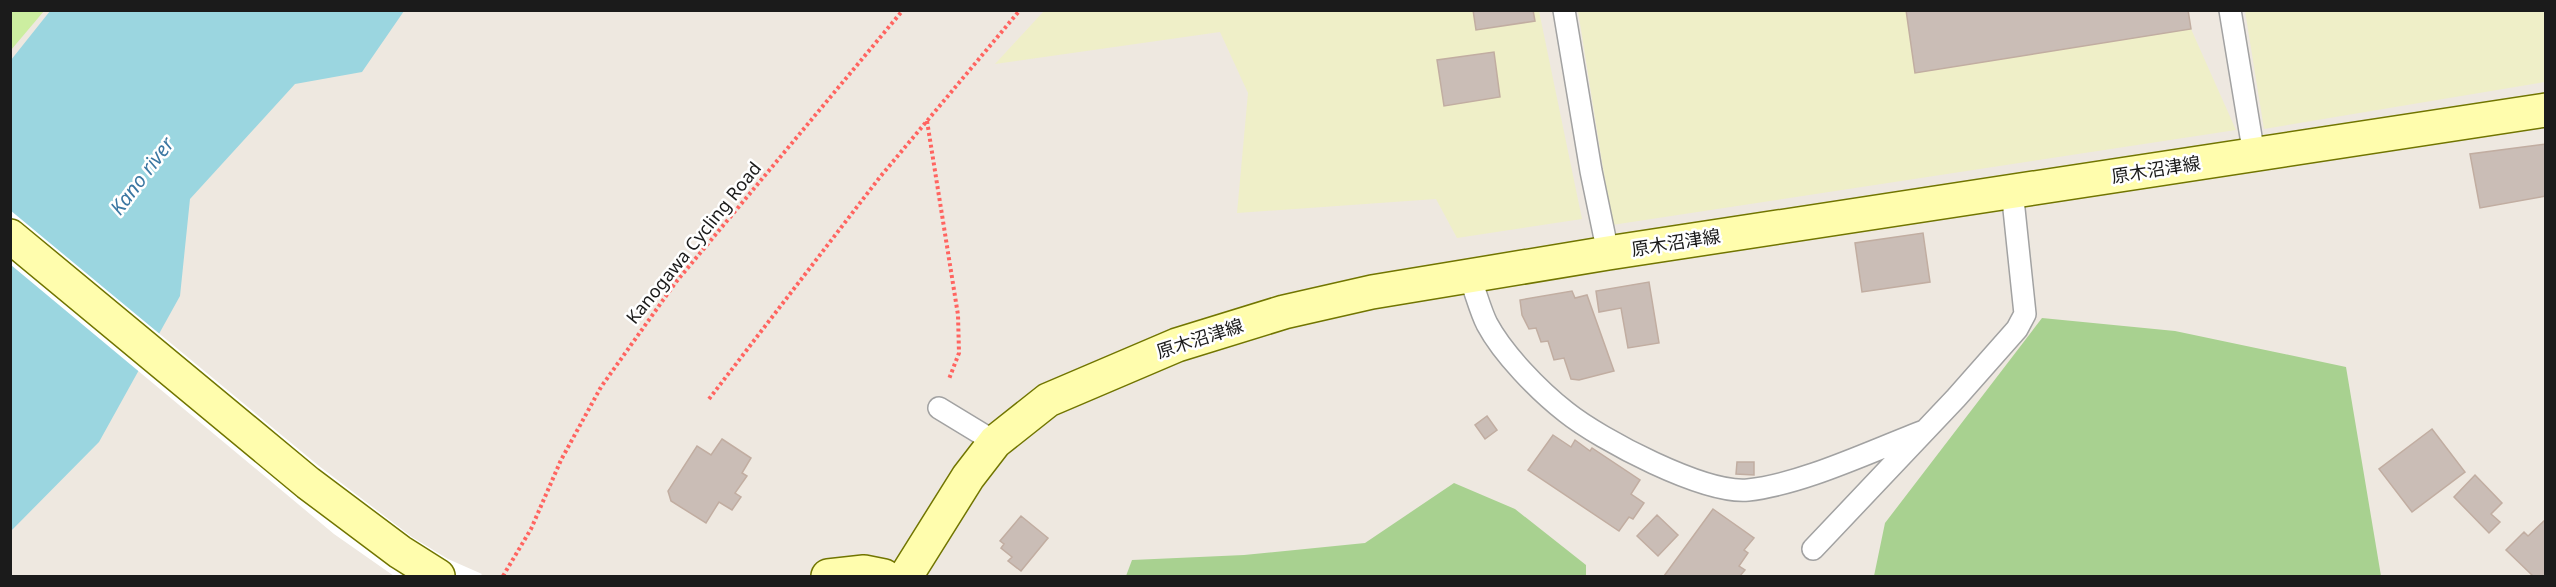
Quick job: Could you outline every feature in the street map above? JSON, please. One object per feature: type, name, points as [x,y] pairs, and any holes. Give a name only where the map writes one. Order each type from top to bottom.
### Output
[{"type":"main road","name":"原木沼津線","points":[[906,576],[968,477],[995,442],[1048,400],[1177,345],[1284,312],[1372,292],[1470,278],[1608,253],[2546,110]]},
{"type":"main road","points":[[10,236],[308,483],[400,552],[438,576]]},
{"type":"main road","points":[[828,576],[864,572],[884,576]]},
{"type":"lane","points":[[1564,10],[1591,171],[1608,253]]},
{"type":"lane","points":[[2230,10],[2254,155]]},
{"type":"lane","points":[[1813,549],[2017,329],[2025,314],[2012,190]]},
{"type":"lane","points":[[1470,278],[1488,325],[1516,364],[1566,412],[1686,479],[1723,488],[1746,490],[1780,484],[1924,431]]},
{"type":"lane","points":[[939,408],[995,442]]},
{"type":"path","name":"Kanogawa Cycling Road","points":[[503,576],[531,529],[561,460],[601,387],[676,282],[903,10]]},
{"type":"path","points":[[709,399],[927,121],[1020,10]]},
{"type":"path","points":[[927,121],[958,315],[959,353],[939,408]]},
{"type":"green space","points":[[10,11],[44,11],[11,50]]},
{"type":"green space","points":[[1044,11],[1539,11],[1582,219],[1457,238],[1436,199],[1237,213],[1248,93],[1220,32],[995,64]]},
{"type":"green space","points":[[1578,11],[2188,11],[2191,29],[2236,130],[1612,225]]},
{"type":"green space","points":[[2245,11],[2545,11],[2545,82],[2264,129]]},
{"type":"green space","points":[[2042,318],[2175,331],[2346,367],[2381,576],[1874,576],[1885,523]]},
{"type":"green space","points":[[1454,483],[1515,509],[1586,565],[1586,576],[1126,576],[1132,560],[1244,555],[1365,543]]},
{"type":"water","name":"Kano river","points":[[50,11],[404,11],[362,72],[295,84],[190,199],[180,296],[99,442],[11,531],[11,60]]},
{"type":"pier","points":[[10,210],[319,466],[412,537],[448,559],[482,574],[480,576],[394,576],[334,534],[11,265]]},
{"type":"building","points":[[1473,10],[1533,10],[1535,21],[1476,30]]},
{"type":"building","points":[[1906,10],[2188,10],[2191,29],[1915,73]]},
{"type":"building","points":[[1494,52],[1500,97],[1444,106],[1437,60]]},
{"type":"building","points":[[2546,144],[2546,196],[2480,208],[2470,154]]},
{"type":"building","points":[[1923,233],[1930,282],[1862,292],[1855,243]]},
{"type":"building","points":[[1649,282],[1659,343],[1628,348],[1621,308],[1599,312],[1596,291]]},
{"type":"building","points":[[1572,291],[1575,298],[1587,295],[1614,371],[1579,380],[1571,379],[1564,358],[1554,360],[1548,341],[1541,342],[1536,328],[1529,329],[1522,315],[1520,300]]},
{"type":"building","points":[[1487,416],[1497,430],[1485,439],[1475,425]]},
{"type":"building","points":[[2432,429],[2465,472],[2412,512],[2379,469]]},
{"type":"building","points":[[1553,435],[1571,447],[1575,440],[1590,451],[1592,448],[1640,480],[1631,494],[1644,503],[1633,519],[1629,517],[1619,531],[1528,470]]},
{"type":"building","points":[[722,439],[751,458],[742,473],[747,476],[735,493],[741,497],[732,510],[719,502],[706,523],[671,501],[668,491],[697,446],[711,455]]},
{"type":"building","points":[[1737,462],[1754,462],[1754,475],[1736,474]]},
{"type":"building","points":[[2475,475],[2502,503],[2491,514],[2500,522],[2489,533],[2454,497]]},
{"type":"building","points":[[1713,509],[1754,538],[1744,550],[1748,553],[1739,566],[1745,570],[1740,576],[1664,576]]},
{"type":"building","points":[[1657,515],[1678,535],[1658,556],[1637,536]]},
{"type":"building","points":[[1021,516],[1048,538],[1021,571],[1008,561],[1012,557],[1001,548],[1004,544],[1000,541]]},
{"type":"building","points":[[2546,519],[2546,576],[2533,576],[2506,550],[2524,532],[2528,536]]}]
